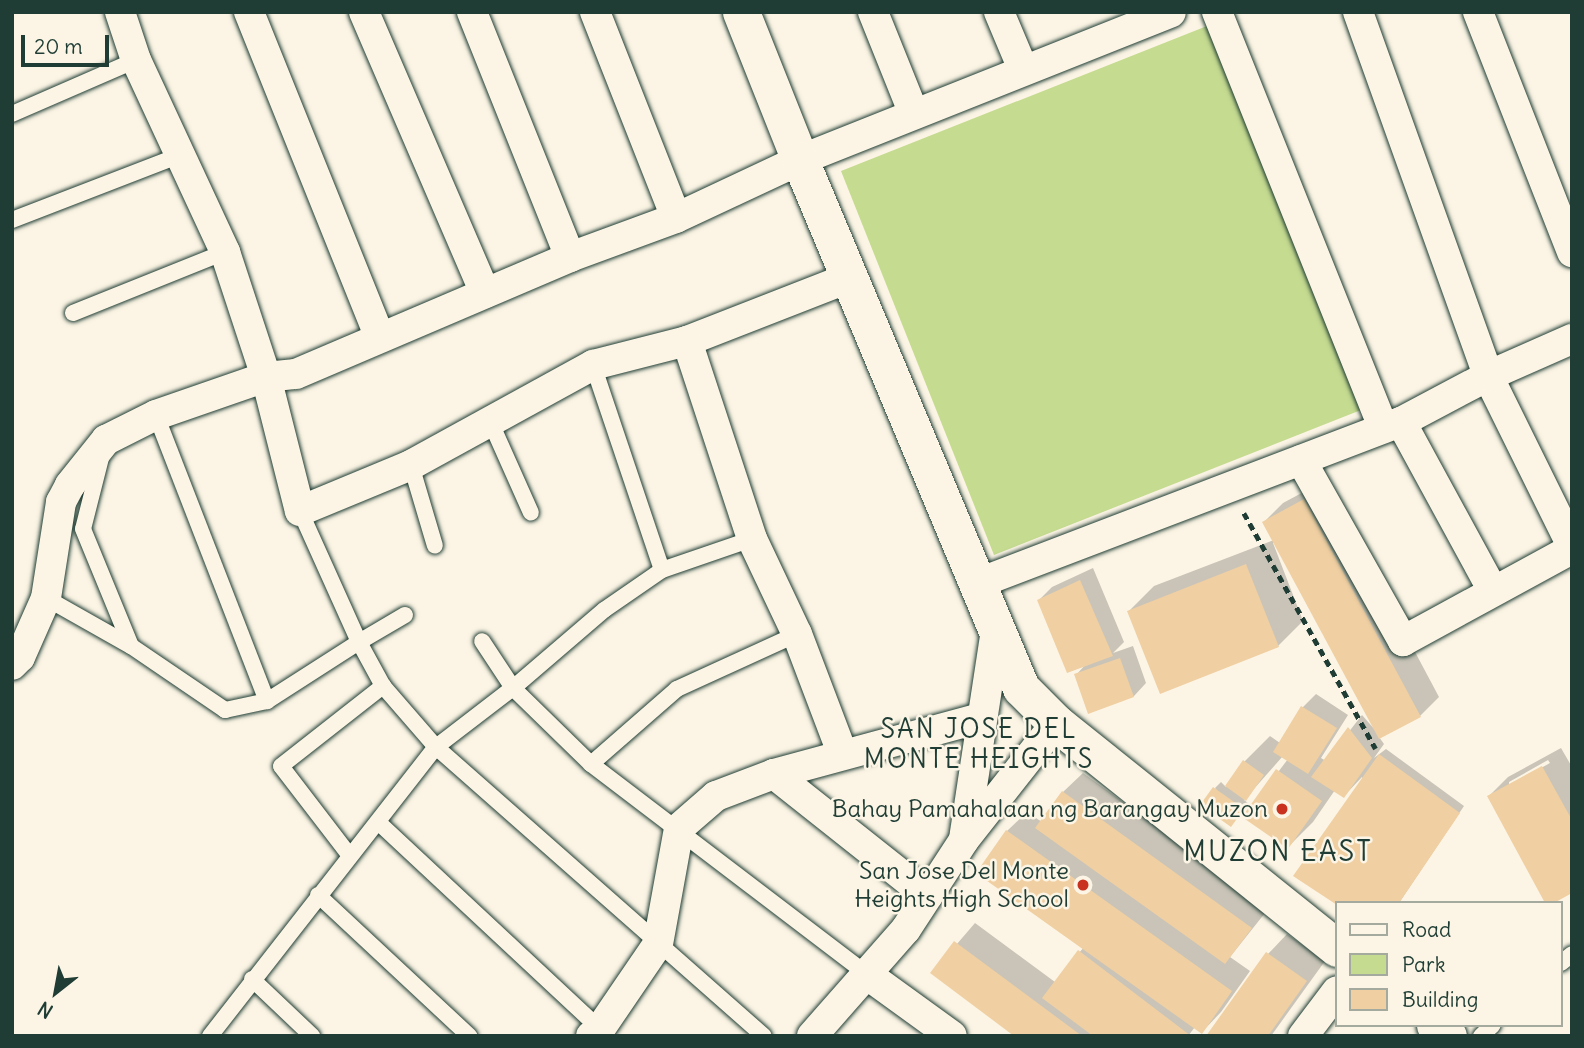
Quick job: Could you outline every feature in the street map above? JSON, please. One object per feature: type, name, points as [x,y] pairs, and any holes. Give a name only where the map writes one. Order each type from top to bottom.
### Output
[{"type":"street","points":[[120,12],[136,60],[183,154],[225,251],[266,377],[300,511],[411,465],[593,365],[687,341],[849,278]]},
{"type":"street","points":[[249,12],[380,338]]},
{"type":"street","points":[[364,12],[485,293]]},
{"type":"street","points":[[472,12],[570,257]]},
{"type":"street","points":[[595,12],[676,218]]},
{"type":"street","points":[[741,12],[800,160],[1021,688],[1056,723],[1336,947]]},
{"type":"street","points":[[873,12],[914,114]]},
{"type":"street","points":[[999,12],[1023,69]]},
{"type":"street","points":[[16,661],[47,598],[61,502],[70,485],[106,440],[156,415],[266,377],[296,374],[570,257],[676,218],[800,160],[1023,69],[1119,22],[1171,12]]},
{"type":"street","points":[[1217,12],[1392,425],[1493,591]]},
{"type":"street","points":[[1301,460],[1402,641],[1572,547],[1488,376],[1358,12]]},
{"type":"street","points":[[1478,12],[1572,252]]},
{"type":"street","points":[[976,584],[1392,425],[1488,376],[1572,339]]},
{"type":"street","points":[[687,341],[752,538],[797,634],[843,755]]},
{"type":"street","points":[[964,840],[980,718],[996,631]]},
{"type":"street","points":[[599,1034],[658,944],[679,828],[716,796],[774,774],[980,718]]},
{"type":"street","points":[[811,1036],[906,929],[964,840],[1056,723]]},
{"type":"street","points":[[774,774],[928,896]]},
{"type":"street","points":[[865,973],[952,1036]]},
{"type":"street","points":[[1303,1036],[1336,992]]},
{"type":"lane","points":[[12,114],[136,60]]},
{"type":"lane","points":[[12,220],[183,154]]},
{"type":"lane","points":[[73,313],[225,251]]},
{"type":"lane","points":[[593,365],[662,570]]},
{"type":"lane","points":[[156,415],[267,701]]},
{"type":"lane","points":[[491,423],[531,513]]},
{"type":"lane","points":[[106,440],[83,528],[131,646]]},
{"type":"lane","points":[[411,465],[435,545]]},
{"type":"lane","points":[[300,511],[359,642],[383,686],[436,747],[764,1036]]},
{"type":"lane","points":[[210,1036],[436,747],[513,688],[604,610],[662,570],[752,538]]},
{"type":"lane","points":[[47,598],[131,646],[225,710],[267,701],[405,615]]},
{"type":"lane","points":[[591,764],[677,689],[797,634]]},
{"type":"lane","points":[[482,641],[513,688],[591,764],[679,828],[865,973]]},
{"type":"lane","points":[[350,856],[281,766],[383,686]]},
{"type":"lane","points":[[378,822],[599,1034]]},
{"type":"lane","points":[[318,895],[469,1036]]},
{"type":"lane","points":[[252,979],[312,1036]]},
{"type":"path","points":[[1244,514],[1376,749]]},
{"type":"green space","points":[[1212,24],[1366,408],[994,555],[841,171]]},
{"type":"building","points":[[1304,499],[1421,717],[1379,739],[1262,522]]},
{"type":"building","points":[[1246,564],[1279,647],[1160,694],[1127,611]]},
{"type":"building","points":[[1080,580],[1113,656],[1067,673],[1037,600]]},
{"type":"building","points":[[1120,658],[1134,697],[1088,714],[1074,674]]},
{"type":"building","points":[[1301,706],[1337,728],[1308,774],[1273,752]]},
{"type":"building","points":[[1348,727],[1372,758],[1344,798],[1311,777]]},
{"type":"building","points":[[1379,754],[1460,813],[1400,901],[1336,901],[1336,904],[1293,876]]},
{"type":"building","points":[[1243,760],[1264,775],[1246,801],[1225,786]]},
{"type":"building","points":[[1542,766],[1572,820],[1572,893],[1558,901],[1544,901],[1487,796]]},
{"type":"building","name":"Bahay Pamahalaan ng Barangay Muzon","points":[[1276,769],[1322,801],[1288,849],[1242,817]]},
{"type":"building","points":[[1213,787],[1244,809],[1231,827],[1200,805]]},
{"type":"building","points":[[1062,791],[1252,928],[1225,964],[1035,828]]},
{"type":"building","points":[[1006,830],[1232,991],[1202,1034],[976,873]]},
{"type":"building","points":[[954,941],[1082,1036],[1014,1036],[930,973]]},
{"type":"building","points":[[1078,950],[1191,1036],[1093,1036],[1042,998]]},
{"type":"building","points":[[1266,952],[1307,981],[1268,1036],[1206,1036]]},
{"type":"place","name":"Bahay Pamahalaan ng Barangay Muzon","points":[[1282,809]]},
{"type":"place","name":"San Jose Del Monte Heights High School","points":[[1083,885]]},
{"type":"district","name":"SAN JOSE DEL MONTE HEIGHTS","points":[[979,744]]},
{"type":"district","name":"MUZON EAST","points":[[1278,851]]}]
